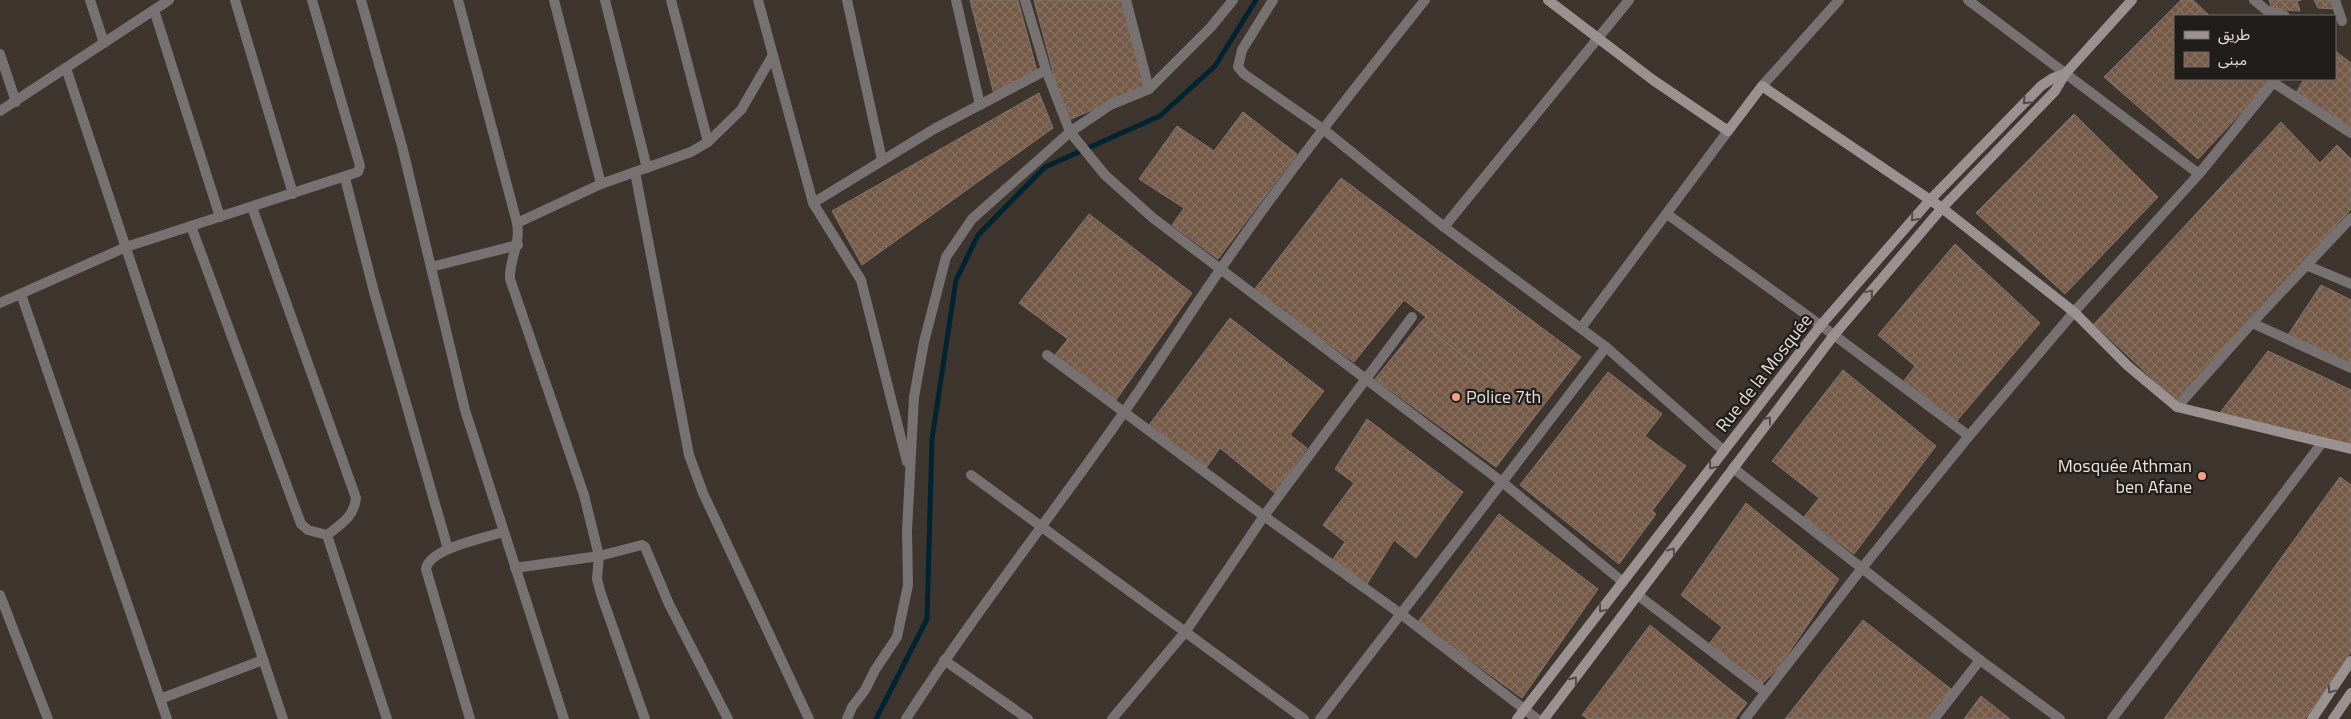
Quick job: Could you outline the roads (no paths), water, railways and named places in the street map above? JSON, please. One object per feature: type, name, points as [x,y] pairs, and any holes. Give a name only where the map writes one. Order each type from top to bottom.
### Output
[{"type":"main road","points":[[1548,0],[1653,80],[1728,130],[1762,86],[1942,208],[2074,312],[2128,366],[2177,407],[2351,449]]},
{"type":"main road","points":[[1544,719],[1639,596],[1732,468],[1834,335],[1942,208],[2055,91],[2065,74],[2130,1]]},
{"type":"main road","name":"Rue de la Mosquée","points":[[1518,719],[1821,325],[1929,201],[2041,86],[2065,74]]},
{"type":"main road","points":[[2312,719],[2351,660]]},
{"type":"main road","points":[[2334,719],[2351,693]]},
{"type":"street","points":[[90,0],[104,43]]},
{"type":"street","points":[[0,111],[169,0]]},
{"type":"street","points":[[235,0],[293,194]]},
{"type":"street","points":[[0,303],[126,247],[345,178],[358,172],[360,166],[312,0]]},
{"type":"street","points":[[361,0],[402,146],[465,410],[564,719]]},
{"type":"street","points":[[458,0],[517,223],[518,245],[509,270],[510,279],[584,495],[599,556],[598,579],[601,594],[645,719]]},
{"type":"street","points":[[554,0],[601,184]]},
{"type":"street","points":[[605,0],[647,168]]},
{"type":"street","points":[[671,0],[708,142]]},
{"type":"street","points":[[758,0],[813,203],[861,280],[909,470]]},
{"type":"street","points":[[847,0],[882,160]]},
{"type":"street","points":[[956,0],[980,104]]},
{"type":"street","points":[[1025,0],[1046,70],[1070,132],[1083,150],[1112,181],[1153,218],[1219,270],[1502,482],[1623,582]]},
{"type":"street","points":[[1126,0],[1149,89]]},
{"type":"street","points":[[847,719],[852,707],[865,690],[875,670],[897,637],[908,585],[909,470],[916,388],[924,342],[946,257],[972,219],[1070,132],[1110,105],[1149,89],[1184,55],[1225,5],[1233,0]]},
{"type":"street","points":[[1273,0],[1242,50],[1238,67],[1244,74],[1323,128],[1444,227],[1606,347],[1724,451]]},
{"type":"street","points":[[906,719],[944,660],[1124,413],[1219,270],[1323,128],[1424,0]]},
{"type":"street","points":[[1444,227],[1629,0]]},
{"type":"street","points":[[1762,86],[1839,0]]},
{"type":"street","points":[[1968,0],[2199,174]]},
{"type":"street","points":[[2254,0],[2266,10],[2282,15]]},
{"type":"street","points":[[2335,0],[2343,21]]},
{"type":"street","points":[[154,10],[220,217]]},
{"type":"street","points":[[0,54],[16,102]]},
{"type":"street","points":[[517,223],[601,184],[691,152],[708,142],[741,110],[772,56]]},
{"type":"street","points":[[66,68],[283,719]]},
{"type":"street","points":[[813,203],[882,160],[980,104],[1046,70]]},
{"type":"street","points":[[1745,719],[1862,568],[1969,436],[2074,312],[2199,174],[2275,81],[2351,133]]},
{"type":"street","points":[[1581,328],[1728,130]]},
{"type":"street","points":[[634,172],[689,455],[703,493],[808,719]]},
{"type":"street","points":[[345,178],[374,292],[448,549]]},
{"type":"street","points":[[252,207],[356,498],[355,509],[350,516],[327,535]]},
{"type":"street","points":[[1666,214],[1821,325],[1969,436]]},
{"type":"street","points":[[2177,407],[2252,323],[2350,220]]},
{"type":"street","points":[[191,226],[301,524],[308,530],[327,535]]},
{"type":"street","points":[[431,266],[518,245]]},
{"type":"street","points":[[2306,265],[2351,284]]},
{"type":"street","points":[[20,294],[167,719]]},
{"type":"street","points":[[1112,719],[1186,631],[1264,516],[1412,317]]},
{"type":"street","points":[[2252,323],[2351,368]]},
{"type":"street","points":[[1320,719],[1606,347]]},
{"type":"street","points":[[1046,355],[1264,516],[1401,614],[1537,719]]},
{"type":"street","points":[[2112,719],[2322,443]]},
{"type":"street","points":[[1732,468],[1980,660],[2060,719]]},
{"type":"street","points":[[971,475],[1304,719]]},
{"type":"street","points":[[470,719],[426,569],[428,561],[448,549],[503,532]]},
{"type":"street","points":[[327,535],[387,719]]},
{"type":"street","points":[[515,568],[599,556],[642,545],[647,549],[669,604],[728,719]]},
{"type":"street","points":[[0,595],[48,719]]},
{"type":"street","points":[[1639,596],[1765,692]]},
{"type":"street","points":[[160,699],[263,660]]},
{"type":"street","points":[[944,660],[1028,719]]},
{"type":"street","points":[[1934,719],[1980,660]]},
{"type":"waterway","points":[[876,719],[927,619],[932,439],[956,280],[978,235],[1045,167],[1160,116],[1215,66],[1256,0]]},
{"type":"place","name":"Police 7th","points":[[1456,397]]},
{"type":"place","name":"Mosquée Athman ben Afane","points":[[2202,476]]}]
